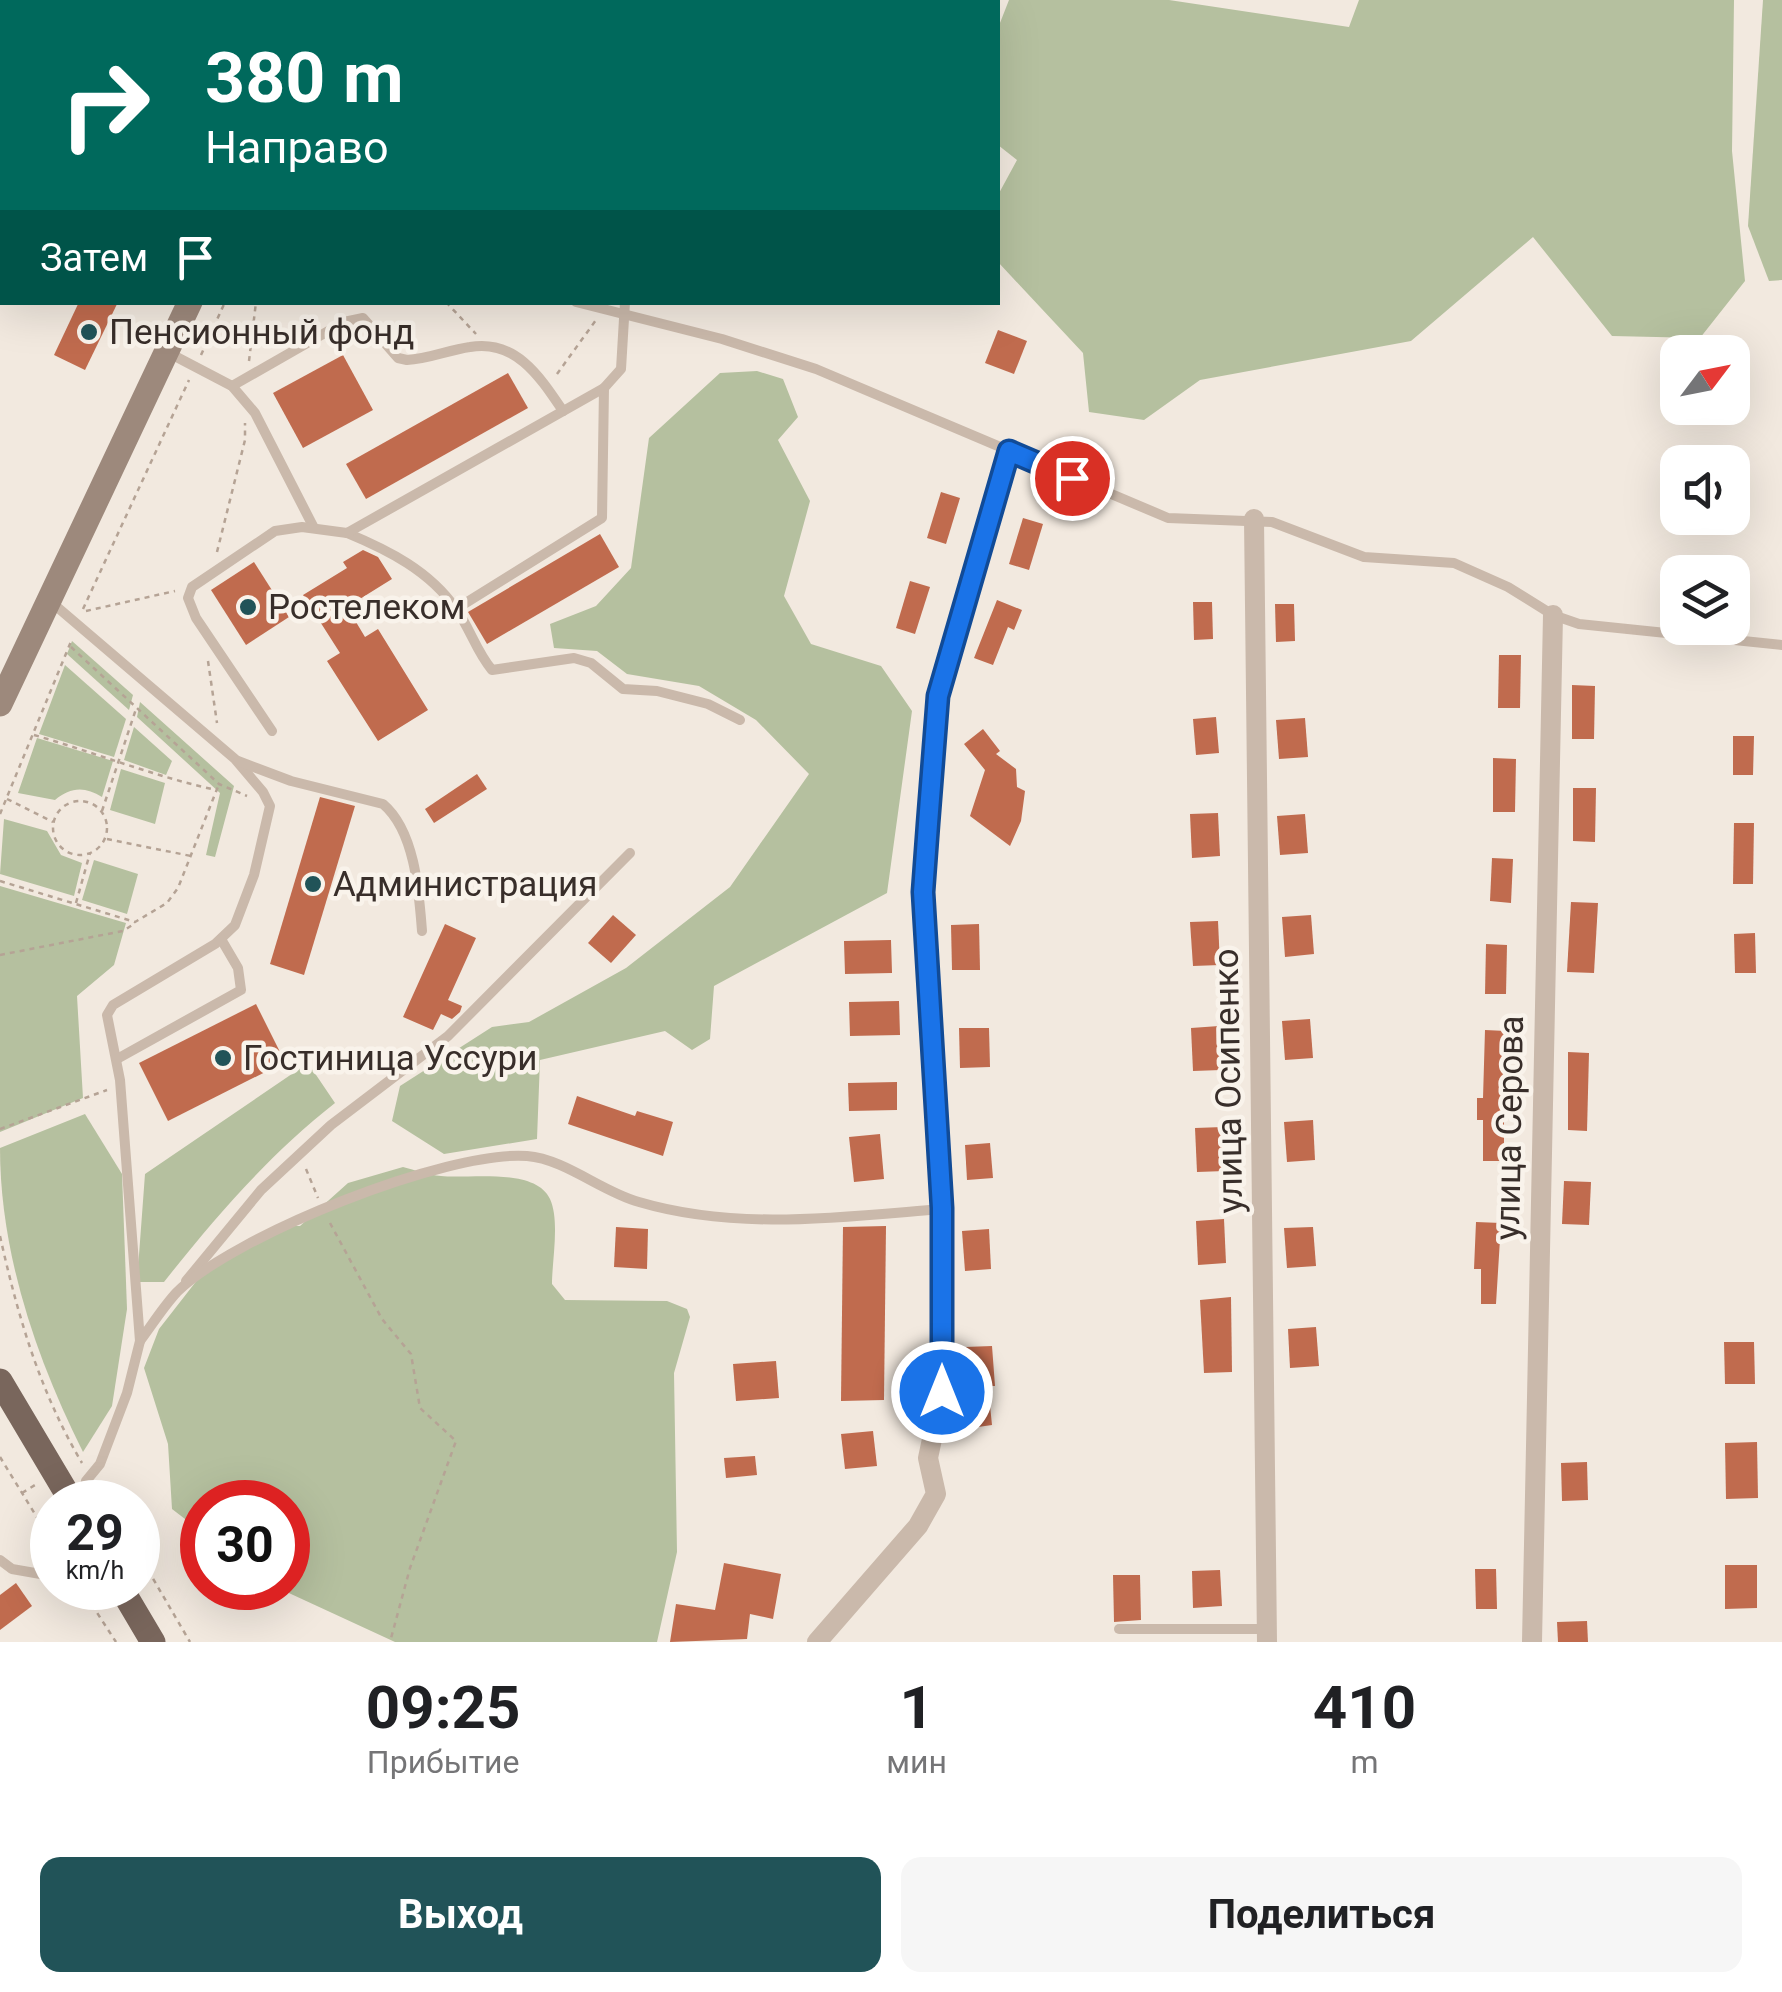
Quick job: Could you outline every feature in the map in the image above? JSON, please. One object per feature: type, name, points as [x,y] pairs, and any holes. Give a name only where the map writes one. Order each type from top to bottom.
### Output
[{"type":"main road","points":[[3,689],[189,305]]},
{"type":"main road","points":[[4,1387],[59,1480]]},
{"type":"main road","points":[[132,1610],[153,1642]]},
{"type":"street","points":[[816,1642],[918,1526],[936,1494],[928,1458],[942,1392],[942,1208],[923,892],[938,696],[1009,451]]},
{"type":"street","name":"улица Осипенко","points":[[1254,519],[1267,1636]]},
{"type":"street","name":"улица Серова","points":[[1532,1642],[1553,615]]},
{"type":"lane","points":[[588,305],[623,308],[816,370],[1182,522],[1254,519],[1364,557],[1454,563],[1508,586],[1553,615],[1579,624],[1782,645]]},
{"type":"lane","points":[[348,533],[604,388],[621,368],[623,308]]},
{"type":"lane","points":[[232,386],[354,317],[370,321],[398,358],[407,360],[483,346],[511,350],[563,410]]},
{"type":"lane","points":[[166,352],[232,386],[245,402],[314,528]]},
{"type":"lane","points":[[456,609],[602,518],[604,388]]},
{"type":"lane","points":[[272,731],[204,630],[188,598],[192,587],[276,530],[314,528],[348,533],[400,558],[456,609],[492,670],[574,658],[591,663],[623,689],[657,691],[708,704],[740,720]]},
{"type":"lane","points":[[49,600],[234,759],[270,806],[245,905],[222,940],[110,1009],[106,1022],[120,1085],[140,1341],[127,1393],[100,1464],[89,1480]]},
{"type":"lane","points":[[234,759],[291,781],[383,804],[394,813],[418,870],[422,931]]},
{"type":"lane","points":[[140,1341],[261,1190],[300,1153],[448,1036],[630,854]]},
{"type":"lane","points":[[117,1060],[241,990],[238,968],[222,940]]},
{"type":"lane","points":[[178,1291],[226,1258],[323,1212],[408,1177],[482,1158],[530,1156],[637,1202],[691,1213],[775,1220],[942,1208]]},
{"type":"lane","points":[[0,1560],[12,1569],[30,1572]]},
{"type":"lane","points":[[1119,1629],[1267,1636]]},
{"type":"path","points":[[192,587],[82,612],[224,305]]},
{"type":"path","points":[[247,377],[256,305]]},
{"type":"path","points":[[449,305],[471,325],[483,346]]},
{"type":"path","points":[[543,383],[563,369],[603,309]]},
{"type":"path","points":[[212,572],[245,440],[245,402]]},
{"type":"path","points":[[0,814],[76,625]]},
{"type":"path","points":[[204,630],[220,747]]},
{"type":"path","points":[[70,646],[219,784],[270,806]]},
{"type":"path","points":[[106,838],[102,811],[137,708]]},
{"type":"path","points":[[33,734],[118,760],[131,768],[216,790]]},
{"type":"path","points":[[0,955],[123,931],[167,903],[191,856],[219,784]]},
{"type":"path","points":[[6,799],[21,802],[54,822]]},
{"type":"path","points":[[90,853],[66,852],[55,839],[54,822],[62,808],[78,801],[102,811]]},
{"type":"path","points":[[106,838],[191,856]]},
{"type":"path","points":[[76,904],[90,853],[106,838]]},
{"type":"path","points":[[0,881],[135,922]]},
{"type":"path","points":[[0,1129],[120,1085]]},
{"type":"path","points":[[300,1153],[323,1212],[382,1319],[411,1354],[420,1408],[456,1442],[410,1568],[390,1642]]},
{"type":"path","points":[[0,1236],[21,1324],[50,1406],[92,1480]]},
{"type":"path","points":[[0,1458],[30,1506]]},
{"type":"path","points":[[160,1591],[190,1642]]},
{"type":"path","points":[[95,1610],[116,1642]]},
{"type":"green space","points":[[1009,0],[1169,0],[1349,27],[1359,0],[1734,0],[1732,151],[1745,281],[1702,335],[1612,336],[1533,237],[1411,341],[1200,380],[1144,420],[1089,412],[1083,353],[1000,264],[1000,191],[1017,160],[1000,147],[1000,23]]},
{"type":"green space","points":[[1763,0],[1782,0],[1782,280],[1769,281],[1748,226]]},
{"type":"green space","points":[[757,371],[783,379],[798,417],[778,440],[810,501],[784,596],[811,644],[881,666],[912,711],[887,893],[714,986],[710,1039],[692,1050],[665,1031],[540,1060],[537,1139],[444,1154],[392,1121],[400,1086],[492,1027],[529,1022],[626,968],[730,887],[809,774],[756,720],[699,686],[627,674],[597,651],[554,648],[550,624],[596,606],[631,568],[649,438],[720,373]]},
{"type":"green space","points":[[72,641],[133,695],[129,710],[67,654]]},
{"type":"green space","points":[[65,665],[126,719],[114,757],[39,734]]},
{"type":"green space","points":[[140,702],[234,786],[215,857],[206,855],[220,793],[137,717]]},
{"type":"green space","points":[[134,727],[172,761],[166,775],[124,760]]},
{"type":"green space","points":[[37,738],[113,761],[102,797],[84,790],[66,792],[55,800],[18,793]]},
{"type":"green space","points":[[121,769],[165,783],[155,824],[110,810]]},
{"type":"green space","points":[[4,819],[47,831],[61,855],[82,863],[74,896],[0,874]]},
{"type":"green space","points":[[94,860],[138,874],[127,914],[82,900]]},
{"type":"green space","points":[[0,886],[126,923],[114,965],[77,996],[83,1098],[0,1132]]},
{"type":"green space","points":[[308,1063],[335,1103],[244,1187],[164,1282],[137,1282],[145,1174]]},
{"type":"green space","points":[[85,1114],[122,1174],[127,1309],[112,1406],[83,1452],[50,1380],[24,1304],[6,1227],[0,1148]]},
{"type":"green space","points":[[403,1167],[441,1176],[531,1182],[542,1189],[553,1208],[552,1284],[565,1300],[667,1301],[687,1309],[690,1317],[674,1373],[677,1552],[657,1642],[395,1642],[310,1603],[310,1480],[180,1480],[180,1515],[172,1509],[168,1444],[144,1368],[159,1329],[212,1261],[280,1226],[300,1226],[348,1183]]},
{"type":"building","points":[[78,305],[117,305],[85,370],[54,355]]},
{"type":"building","points":[[998,330],[1027,341],[1014,374],[985,363]]},
{"type":"building","points":[[343,355],[373,410],[303,448],[273,393]]},
{"type":"building","points":[[508,373],[528,408],[366,499],[346,464]]},
{"type":"building","points":[[941,492],[960,498],[946,544],[927,538]]},
{"type":"building","points":[[1023,518],[1043,524],[1029,570],[1009,564]]},
{"type":"building","points":[[600,534],[619,567],[487,644],[468,612]]},
{"type":"building","points":[[363,550],[378,557],[392,579],[347,607],[365,637],[378,629],[428,710],[378,741],[327,661],[340,653],[303,595],[347,568],[343,562]]},
{"type":"building","points":[[254,562],[289,617],[246,645],[211,590]]},
{"type":"building","points":[[910,581],[930,587],[915,634],[896,628]]},
{"type":"building","points":[[997,600],[1022,610],[1014,630],[1008,627],[993,665],[974,658]]},
{"type":"building","points":[[1193,602],[1212,602],[1213,639],[1194,640]]},
{"type":"building","points":[[1275,604],[1294,604],[1295,641],[1276,642]]},
{"type":"building","points":[[1499,655],[1521,655],[1520,708],[1498,708]]},
{"type":"building","points":[[1572,685],[1595,686],[1594,739],[1572,739]]},
{"type":"building","points":[[1216,717],[1219,753],[1196,755],[1193,719]]},
{"type":"building","points":[[1305,718],[1308,757],[1279,759],[1276,720]]},
{"type":"building","points":[[983,729],[1000,751],[996,754],[1016,769],[1017,787],[1025,791],[1021,821],[1010,846],[970,816],[985,770],[964,744]]},
{"type":"building","points":[[1733,736],[1754,736],[1753,775],[1733,775]]},
{"type":"building","points":[[1493,758],[1516,759],[1515,812],[1493,812]]},
{"type":"building","points":[[477,774],[487,789],[434,823],[425,809]]},
{"type":"building","points":[[1573,788],[1596,788],[1595,842],[1573,841]]},
{"type":"building","name":"Администрация","points":[[320,797],[355,806],[304,975],[270,964]]},
{"type":"building","points":[[1218,813],[1220,856],[1192,858],[1190,814]]},
{"type":"building","points":[[1305,814],[1308,853],[1280,855],[1277,816]]},
{"type":"building","points":[[1734,823],[1754,823],[1753,884],[1733,884]]},
{"type":"building","points":[[1492,858],[1513,859],[1511,903],[1490,901]]},
{"type":"building","points":[[1571,902],[1598,903],[1594,973],[1567,972]]},
{"type":"building","points":[[613,915],[636,935],[611,963],[588,943]]},
{"type":"building","points":[[1311,915],[1314,954],[1285,957],[1282,917]]},
{"type":"building","points":[[1218,921],[1220,965],[1193,966],[1190,922]]},
{"type":"building","points":[[445,924],[476,938],[448,1000],[462,1006],[460,1012],[452,1019],[441,1014],[433,1030],[403,1017]]},
{"type":"building","points":[[979,924],[980,970],[952,970],[951,925]]},
{"type":"building","points":[[1755,933],[1756,973],[1735,973],[1734,934]]},
{"type":"building","points":[[891,940],[892,973],[845,974],[844,941]]},
{"type":"building","points":[[1486,944],[1507,945],[1506,994],[1485,994]]},
{"type":"building","points":[[899,1001],[900,1035],[850,1036],[849,1002]]},
{"type":"building","points":[[256,1004],[285,1062],[168,1121],[139,1063]]},
{"type":"building","points":[[1310,1019],[1313,1058],[1285,1060],[1282,1021]]},
{"type":"building","points":[[1219,1026],[1221,1070],[1193,1071],[1191,1028]]},
{"type":"building","points":[[959,1028],[989,1028],[990,1067],[960,1068]]},
{"type":"building","points":[[1485,1030],[1506,1031],[1504,1098],[1516,1098],[1516,1118],[1504,1118],[1504,1161],[1483,1161],[1483,1120],[1477,1120],[1477,1098],[1483,1098]]},
{"type":"building","points":[[1568,1052],[1589,1053],[1587,1131],[1568,1130]]},
{"type":"building","points":[[897,1082],[897,1110],[849,1111],[848,1083]]},
{"type":"building","points":[[577,1096],[635,1116],[637,1111],[673,1122],[663,1156],[568,1124]]},
{"type":"building","points":[[1313,1120],[1315,1160],[1287,1162],[1284,1122]]},
{"type":"building","points":[[1223,1127],[1225,1171],[1197,1172],[1195,1128]]},
{"type":"building","points":[[880,1134],[884,1179],[854,1182],[849,1137]]},
{"type":"building","points":[[990,1143],[993,1178],[967,1180],[965,1145]]},
{"type":"building","points":[[1564,1181],[1591,1182],[1589,1225],[1562,1224]]},
{"type":"building","points":[[1224,1219],[1226,1263],[1198,1265],[1196,1221]]},
{"type":"building","points":[[1476,1222],[1501,1223],[1496,1304],[1481,1304],[1481,1269],[1474,1269]]},
{"type":"building","points":[[886,1226],[884,1400],[841,1401],[843,1227]]},
{"type":"building","points":[[616,1227],[648,1229],[647,1269],[614,1267]]},
{"type":"building","points":[[1313,1227],[1316,1266],[1287,1268],[1284,1228]]},
{"type":"building","points":[[989,1229],[991,1269],[965,1271],[962,1231]]},
{"type":"building","points":[[1231,1297],[1232,1372],[1204,1373],[1200,1300]]},
{"type":"building","points":[[1316,1327],[1319,1366],[1290,1368],[1288,1329]]},
{"type":"building","points":[[1724,1342],[1754,1342],[1755,1384],[1725,1384]]},
{"type":"building","points":[[992,1346],[995,1386],[988,1386],[992,1425],[978,1427],[965,1347]]},
{"type":"building","points":[[776,1361],[779,1398],[736,1401],[733,1364]]},
{"type":"building","points":[[873,1431],[877,1466],[845,1469],[841,1434]]},
{"type":"building","points":[[1757,1442],[1758,1498],[1726,1499],[1725,1443]]},
{"type":"building","points":[[755,1456],[757,1475],[726,1478],[724,1458]]},
{"type":"building","points":[[1587,1462],[1588,1500],[1562,1501],[1561,1463]]},
{"type":"building","points":[[724,1563],[781,1574],[773,1619],[750,1614],[747,1639],[670,1642],[676,1604],[715,1610]]},
{"type":"building","points":[[1725,1565],[1757,1565],[1757,1608],[1725,1609]]},
{"type":"building","points":[[1475,1569],[1496,1569],[1497,1609],[1476,1609]]},
{"type":"building","points":[[1220,1570],[1222,1606],[1193,1608],[1192,1571]]},
{"type":"building","points":[[1113,1575],[1140,1575],[1141,1620],[1114,1622]]},
{"type":"building","points":[[16,1583],[30,1608],[0,1630],[0,1595]]},
{"type":"building","points":[[1587,1621],[1588,1642],[1558,1642],[1557,1622]]},
{"type":"place","name":"Пенсионный фонд","points":[[89,332]]},
{"type":"place","name":"Ростелеком","points":[[248,607]]},
{"type":"place","name":"Администрация","points":[[313,884]]},
{"type":"place","name":"Гостиница Уссури","points":[[223,1058]]},
{"type":"route","points":[[942,1392],[942,1208],[923,892],[938,696],[1009,451],[1072,478]]}]
